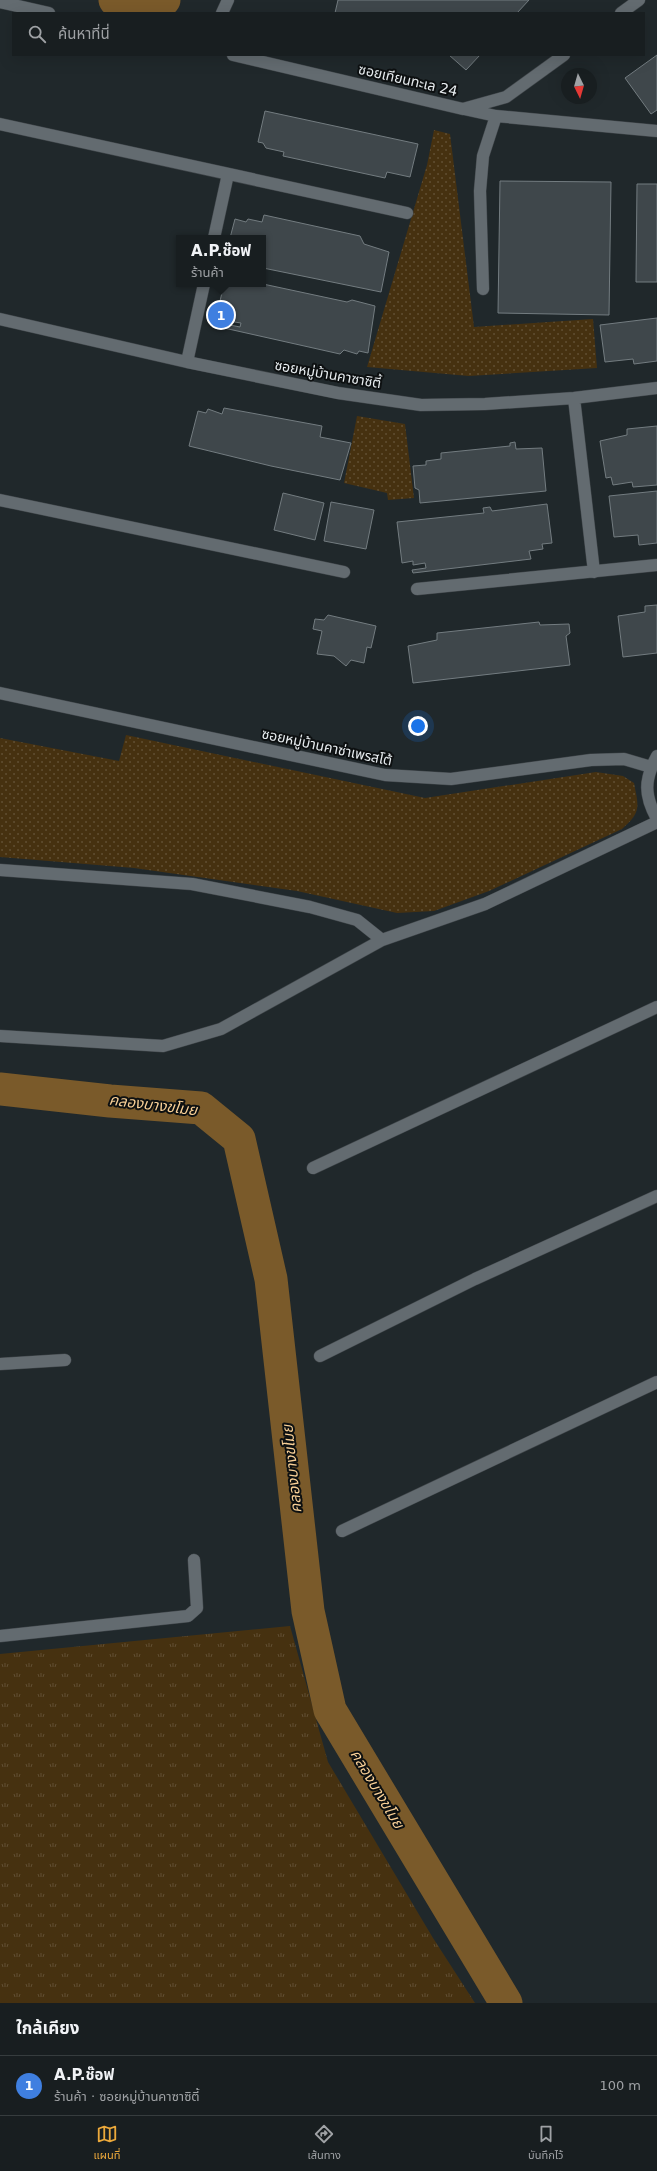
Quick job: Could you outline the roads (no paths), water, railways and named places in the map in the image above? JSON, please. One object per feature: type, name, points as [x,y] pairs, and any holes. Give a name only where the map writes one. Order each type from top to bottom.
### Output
[{"type":"street","points":[[222,12],[228,0]]},
{"type":"street","points":[[622,12],[639,0]]},
{"type":"street","points":[[0,2],[45,12]]},
{"type":"street","name":"ซอยเทียนทะเล 24","points":[[237,56],[463,109],[506,97],[563,56]]},
{"type":"street","points":[[463,109],[496,116],[657,131]]},
{"type":"street","points":[[483,289],[480,191],[483,156],[496,116]]},
{"type":"street","points":[[0,124],[407,212]]},
{"type":"street","points":[[215,235],[228,174]]},
{"type":"street","points":[[187,362],[203,287]]},
{"type":"street","name":"ซอยหมู่บ้านคาซาซิตี้","points":[[0,319],[187,362],[338,393],[421,405],[485,404],[574,398],[657,388]]},
{"type":"street","points":[[574,398],[594,572]]},
{"type":"street","points":[[0,500],[344,572]]},
{"type":"street","points":[[417,589],[657,565]]},
{"type":"street","name":"ซอยหมู่บ้านคาซ่าเพรสโต้","points":[[0,693],[385,775],[451,779],[591,760],[624,759],[651,767]]},
{"type":"street","points":[[657,756],[651,767],[646,788],[649,806],[657,819]]},
{"type":"street","points":[[0,1036],[163,1046],[221,1029],[382,940],[485,904],[657,822]]},
{"type":"street","points":[[0,870],[192,884],[310,907],[357,920],[382,940]]},
{"type":"street","points":[[313,1168],[657,1007]]},
{"type":"street","points":[[320,1356],[475,1279],[657,1196]]},
{"type":"street","points":[[0,1364],[65,1360]]},
{"type":"street","points":[[342,1531],[657,1382]]},
{"type":"street","points":[[0,1636],[188,1616],[197,1608],[194,1560]]},
{"type":"waterway","points":[[115,0],[122,2],[164,0]]},
{"type":"waterway","name":"คลองบางขโมย","points":[[0,1089],[110,1101],[201,1108],[239,1139],[271,1279],[308,1611],[330,1710],[506,2003]]},
{"type":"place","name":"A.P.ช๊อฟ","points":[[221,315]]}]
